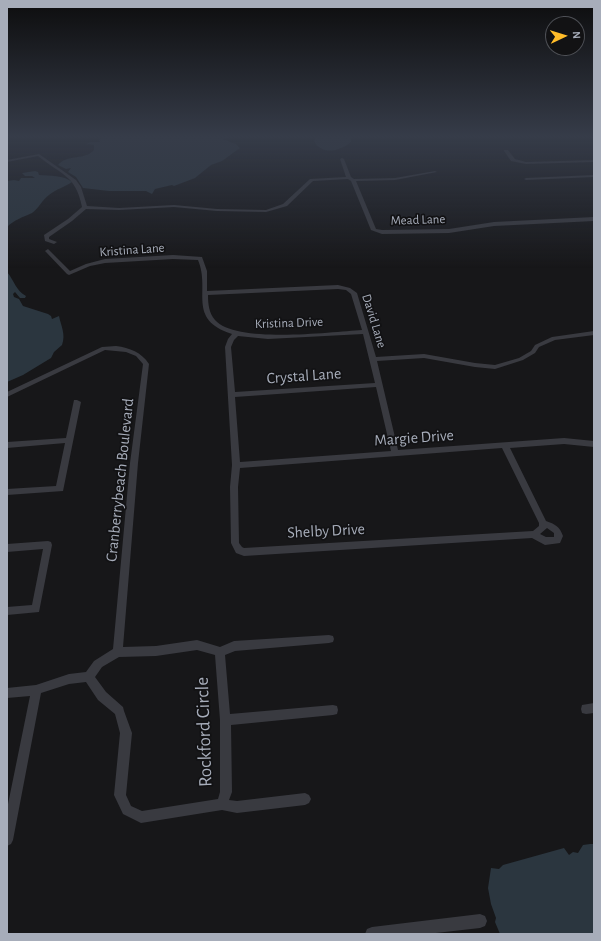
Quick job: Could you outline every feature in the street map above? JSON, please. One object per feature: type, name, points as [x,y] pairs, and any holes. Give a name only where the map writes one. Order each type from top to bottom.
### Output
[{"type":"street","points":[[73,180],[83,196],[85,207]]},
{"type":"street","points":[[54,242],[47,240],[46,236],[70,220],[85,207],[119,209],[174,206],[217,210],[266,211],[285,205],[312,180],[315,180]]},
{"type":"street","name":"Mead Lane","points":[[351,180],[374,230],[382,232],[448,231],[494,224],[594,219]]},
{"type":"street","name":"Kristina Lane","points":[[48,251],[69,272],[105,261],[173,257],[198,258]]},
{"type":"street","name":"Kristina Drive","points":[[198,258],[201,260],[206,292],[207,312],[213,322],[236,334],[265,337],[364,332]]},
{"type":"street","name":"David Lane","points":[[206,292],[321,288],[348,289],[355,295],[364,332],[373,359],[395,454]]},
{"type":"street","name":"Shelby Drive","points":[[236,334],[231,339],[228,347],[230,396],[236,465],[234,488],[235,543],[239,550],[244,552],[496,538],[532,534]]},
{"type":"street","points":[[373,359],[424,356],[480,366],[495,367],[521,359],[533,352],[537,346],[554,338],[594,334]]},
{"type":"street","name":"Cranberrybeach Boulevard","points":[[7,395],[98,350],[119,347],[137,354],[143,358],[146,364],[134,464],[118,652]]},
{"type":"street","name":"Crystal Lane","points":[[230,396],[379,385]]},
{"type":"street","points":[[7,492],[60,489],[77,402]]},
{"type":"street","points":[[7,445],[69,440]]},
{"type":"street","name":"Margie Drive","points":[[236,465],[564,442],[594,444]]},
{"type":"street","points":[[505,446],[543,523],[555,529],[559,533],[559,536],[557,540],[545,542],[532,534]]},
{"type":"street","points":[[532,534],[540,530],[543,523]]},
{"type":"street","points":[[7,548],[48,545],[36,609],[7,611]]},
{"type":"street","points":[[7,693],[36,690],[69,679],[89,677],[98,664],[118,652],[156,651],[198,645],[220,652],[234,646],[329,639]]},
{"type":"street","name":"Rockford Circle","points":[[89,677],[102,696],[119,711],[126,733],[120,795],[127,810],[141,817],[222,804],[226,792],[220,652]]},
{"type":"street","points":[[7,840],[36,690]]},
{"type":"street","points":[[224,720],[333,710]]},
{"type":"street","points":[[222,804],[237,806],[305,799]]},
{"type":"street","points":[[372,934],[480,921]]},
{"type":"shaded area","points":[[69,180],[72,182],[49,195],[32,213],[7,227],[7,181]]},
{"type":"shaded area","points":[[78,180],[190,180],[174,186],[172,185],[155,189],[152,194],[146,191],[109,191],[83,188]]},
{"type":"shaded area","points":[[7,272],[17,288],[26,296],[25,298],[20,298],[15,292],[13,294],[14,297],[19,299],[23,306],[48,314],[52,319],[59,316],[64,337],[62,345],[54,352],[51,358],[23,375],[7,382]]},
{"type":"shaded area","points":[[594,844],[594,934],[500,934],[495,922],[496,918],[491,904],[488,888],[491,868],[499,869],[503,865],[564,848],[569,855],[573,852],[578,853],[583,845]]}]
